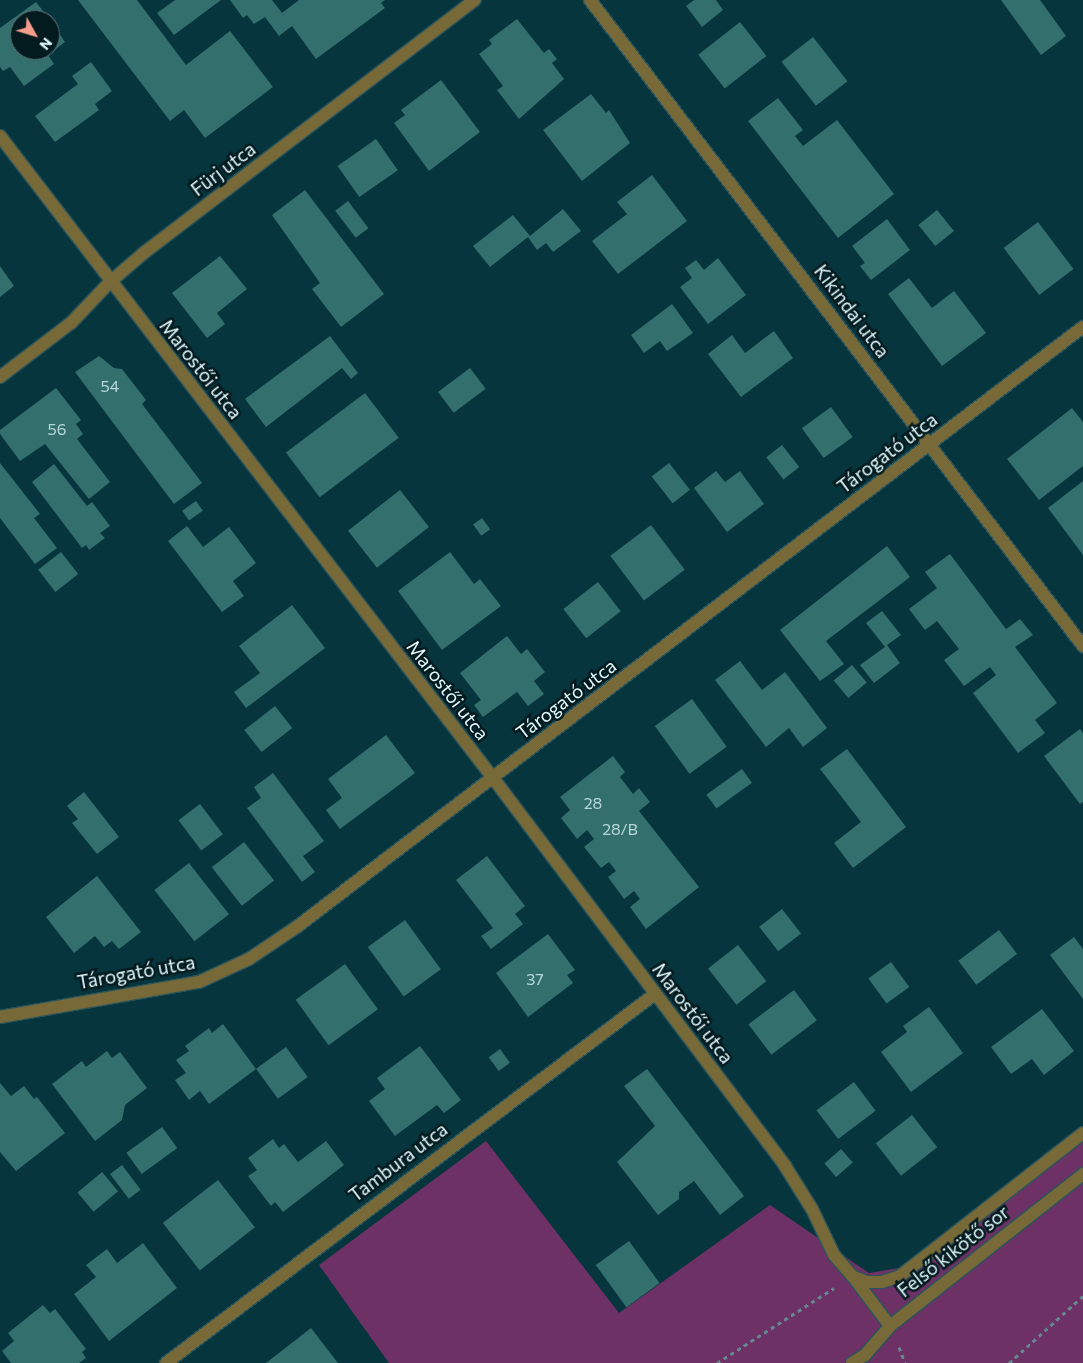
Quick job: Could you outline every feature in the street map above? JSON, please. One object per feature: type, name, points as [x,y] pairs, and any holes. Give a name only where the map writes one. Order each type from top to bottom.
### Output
[{"type":"street","name":"Fürj utca","points":[[0,377],[71,323],[110,282],[475,0]]},
{"type":"street","name":"Kikindai utca","points":[[590,0],[1083,646]]},
{"type":"street","name":"Marostői utca","points":[[0,136],[110,282],[493,778],[785,1166],[812,1209],[834,1255],[890,1326]]},
{"type":"street","name":"Tárogató utca","points":[[0,1017],[26,1010],[199,982],[249,959],[298,926],[1083,327]]},
{"type":"street","name":"Tambura utca","points":[[166,1363],[655,994]]},
{"type":"street","points":[[852,1276],[867,1282],[882,1282],[900,1276],[1083,1133]]},
{"type":"street","name":"Felső kikötő sor","points":[[852,1363],[865,1355],[890,1326],[1083,1174]]},
{"type":"path","points":[[717,1363],[852,1276]]},
{"type":"path","points":[[1009,1363],[1083,1296]]},
{"type":"shaded area","points":[[1083,1126],[1083,1363],[389,1363],[319,1265],[486,1141],[619,1313],[770,1205],[869,1273],[899,1268]]},
{"type":"building","points":[[78,0],[137,0],[186,65],[230,31],[273,87],[205,138],[184,110],[170,121]]},
{"type":"building","points":[[175,0],[221,0],[174,35],[157,13]]},
{"type":"building","points":[[230,0],[272,0],[282,13],[299,0],[385,0],[381,3],[385,8],[316,59],[292,26],[279,36],[265,17],[254,24],[247,15],[243,18]]},
{"type":"building","points":[[694,0],[716,0],[723,10],[702,27],[686,6]]},
{"type":"building","points":[[1001,0],[1040,0],[1066,36],[1041,55]]},
{"type":"building","points":[[36,2],[42,10],[25,10]]},
{"type":"building","points":[[517,19],[544,53],[549,49],[557,59],[552,63],[564,79],[519,119],[497,90],[503,86],[479,54],[492,44],[489,40]]},
{"type":"building","points":[[10,21],[10,60],[51,60],[54,64],[24,86],[10,67],[3,71],[0,67],[0,28]]},
{"type":"building","points":[[740,22],[766,56],[725,89],[698,55]]},
{"type":"building","points":[[60,35],[65,42],[60,46]]},
{"type":"building","points":[[813,37],[847,81],[816,106],[781,62]]},
{"type":"building","points":[[91,62],[112,91],[95,104],[99,110],[55,142],[35,116],[78,84],[72,76]]},
{"type":"building","points":[[441,80],[480,132],[429,171],[394,123],[405,115],[401,110]]},
{"type":"building","points":[[591,94],[606,113],[609,110],[630,143],[582,181],[543,130]]},
{"type":"building","points":[[778,98],[803,130],[795,136],[803,146],[837,120],[894,194],[838,238],[748,121]]},
{"type":"building","points":[[376,139],[398,170],[359,197],[337,166]]},
{"type":"building","points":[[652,175],[687,221],[618,274],[592,241],[627,214],[617,202]]},
{"type":"building","points":[[305,190],[384,294],[341,327],[312,289],[320,283],[272,215]]},
{"type":"building","points":[[348,201],[368,228],[356,238],[335,211]]},
{"type":"building","points":[[563,209],[581,231],[553,252],[546,243],[537,250],[528,237],[490,267],[473,246],[513,215],[530,236]]},
{"type":"building","points":[[937,210],[954,231],[935,246],[918,225]]},
{"type":"building","points":[[887,219],[910,250],[871,280],[860,266],[865,263],[852,246]]},
{"type":"building","points":[[1038,222],[1074,269],[1039,295],[1004,248]]},
{"type":"building","points":[[220,256],[247,289],[217,313],[225,324],[207,338],[172,293]]},
{"type":"building","points":[[718,258],[746,295],[708,324],[680,287],[692,278],[685,268],[696,260],[704,270]]},
{"type":"building","points":[[0,266],[14,286],[0,297]]},
{"type":"building","points":[[909,278],[932,308],[954,291],[986,333],[942,366],[888,294]]},
{"type":"building","points":[[672,304],[693,333],[667,351],[660,341],[644,353],[631,335]]},
{"type":"building","points":[[774,331],[793,358],[741,397],[708,354],[732,335],[745,353]]},
{"type":"building","points":[[330,336],[358,373],[351,379],[342,368],[266,427],[245,399]]},
{"type":"building","points":[[99,356],[114,368],[122,369],[146,400],[142,404],[202,483],[174,504],[75,372]]},
{"type":"building","points":[[470,368],[486,389],[454,413],[438,392]]},
{"type":"building","points":[[56,388],[81,420],[76,424],[83,434],[77,439],[110,482],[89,499],[45,444],[20,461],[0,434],[0,430]]},
{"type":"building","points":[[365,393],[399,438],[320,497],[286,453]]},
{"type":"building","points":[[831,407],[853,437],[824,458],[802,428]]},
{"type":"building","points":[[1072,408],[1083,422],[1083,466],[1039,500],[1007,459]]},
{"type":"building","points":[[782,445],[799,467],[783,479],[766,457]]},
{"type":"building","points":[[0,463],[40,514],[34,518],[57,548],[35,564],[0,518]]},
{"type":"building","points":[[669,463],[690,490],[673,503],[652,477]]},
{"type":"building","points":[[54,464],[87,506],[92,502],[110,526],[100,533],[105,538],[89,550],[86,545],[82,548],[32,482]]},
{"type":"building","points":[[716,471],[725,482],[740,471],[764,504],[727,532],[694,488]]},
{"type":"building","points":[[1083,481],[1083,555],[1048,508]]},
{"type":"building","points":[[400,490],[429,527],[377,568],[348,531]]},
{"type":"building","points":[[196,501],[203,511],[189,521],[182,511]]},
{"type":"building","points":[[482,518],[490,529],[481,536],[473,524]]},
{"type":"building","points":[[651,525],[685,570],[644,600],[610,556]]},
{"type":"building","points":[[187,526],[203,547],[229,527],[256,563],[233,581],[244,596],[222,612],[168,541]]},
{"type":"building","points":[[887,546],[910,577],[826,641],[844,664],[820,681],[780,630]]},
{"type":"building","points":[[61,552],[78,574],[55,592],[38,570]]},
{"type":"building","points":[[450,552],[474,584],[480,579],[501,606],[442,650],[398,591]]},
{"type":"building","points":[[950,554],[1006,629],[1020,619],[1033,635],[1015,647],[1057,703],[1035,720],[1045,733],[1018,753],[973,693],[996,675],[990,667],[964,686],[944,660],[959,649],[937,621],[925,630],[909,609],[937,588],[925,572]]},
{"type":"building","points":[[598,582],[621,611],[586,638],[563,609]]},
{"type":"building","points":[[292,605],[325,648],[246,708],[234,692],[260,673],[239,646]]},
{"type":"building","points":[[882,611],[901,635],[887,645],[900,663],[874,683],[860,665],[885,647],[866,623]]},
{"type":"building","points":[[507,636],[521,654],[527,649],[545,672],[534,681],[544,694],[528,706],[517,692],[483,717],[474,705],[481,700],[460,673]]},
{"type":"building","points":[[740,661],[762,690],[785,672],[827,728],[803,747],[789,728],[766,747],[715,680]]},
{"type":"building","points":[[852,665],[867,683],[848,698],[834,680]]},
{"type":"building","points":[[692,699],[727,747],[689,774],[655,726]]},
{"type":"building","points":[[275,706],[292,728],[262,752],[244,730]]},
{"type":"building","points":[[1080,729],[1083,733],[1083,802],[1080,804],[1044,756]]},
{"type":"building","points":[[386,735],[415,773],[340,829],[326,810],[342,798],[328,779]]},
{"type":"building","points":[[847,749],[906,827],[853,868],[834,843],[861,822],[820,769]]},
{"type":"building","points":[[613,756],[625,772],[620,777],[633,794],[639,788],[650,802],[639,811],[699,887],[646,929],[630,907],[640,899],[634,891],[624,899],[608,877],[616,871],[609,862],[601,868],[584,847],[594,839],[587,830],[577,839],[561,818],[570,810],[560,797]]},
{"type":"building","points":[[742,769],[752,783],[716,809],[706,795]]},
{"type":"building","points":[[273,773],[324,841],[303,856],[315,872],[302,882],[247,808],[261,798],[254,787]]},
{"type":"building","points":[[84,792],[119,837],[97,854],[72,823],[78,819],[67,806]]},
{"type":"building","points":[[200,804],[223,834],[201,851],[178,820]]},
{"type":"building","points":[[244,842],[274,881],[242,906],[212,867]]},
{"type":"building","points":[[487,856],[525,906],[515,914],[523,924],[491,949],[481,936],[493,928],[456,880]]},
{"type":"building","points":[[189,863],[229,914],[194,941],[154,890]]},
{"type":"building","points":[[97,876],[141,932],[119,949],[112,941],[104,947],[95,936],[74,953],[46,917]]},
{"type":"building","points":[[782,909],[801,933],[778,951],[759,927]]},
{"type":"building","points":[[405,920],[441,969],[404,996],[368,947]]},
{"type":"building","points":[[999,930],[1017,954],[976,985],[958,961]]},
{"type":"building","points":[[548,934],[575,970],[567,975],[573,983],[528,1017],[496,973]]},
{"type":"building","points":[[1074,937],[1083,949],[1083,999],[1050,955]]},
{"type":"building","points":[[738,945],[766,981],[736,1005],[708,968]]},
{"type":"building","points":[[891,962],[909,987],[887,1004],[868,978]]},
{"type":"building","points":[[345,964],[378,1009],[329,1045],[296,1000]]},
{"type":"building","points":[[794,990],[817,1020],[771,1055],[748,1024]]},
{"type":"building","points":[[929,1007],[963,1053],[911,1092],[881,1052],[907,1032],[903,1026]]},
{"type":"building","points":[[1042,1009],[1074,1051],[1044,1075],[1032,1059],[1011,1074],[991,1047]]},
{"type":"building","points":[[223,1024],[256,1069],[209,1104],[200,1091],[189,1100],[175,1080],[186,1073],[176,1060],[189,1051],[185,1046],[209,1028],[212,1033]]},
{"type":"building","points":[[420,1046],[461,1100],[444,1113],[437,1105],[395,1136],[369,1101],[385,1089],[377,1078]]},
{"type":"building","points":[[286,1047],[308,1077],[278,1099],[256,1069]]},
{"type":"building","points":[[500,1049],[510,1063],[499,1071],[489,1057]]},
{"type":"building","points":[[107,1051],[112,1058],[120,1052],[147,1088],[125,1105],[122,1120],[95,1141],[52,1084],[82,1061],[86,1067]]},
{"type":"building","points":[[647,1069],[744,1196],[720,1215],[694,1181],[679,1192],[679,1199],[658,1215],[617,1162],[655,1126],[624,1086]]},
{"type":"building","points":[[854,1082],[876,1111],[838,1139],[816,1110]]},
{"type":"building","points":[[0,1083],[11,1096],[24,1086],[34,1099],[37,1097],[65,1133],[16,1171],[0,1152]]},
{"type":"building","points":[[912,1115],[937,1147],[901,1176],[876,1143]]},
{"type":"building","points":[[162,1127],[177,1148],[142,1174],[126,1153]]},
{"type":"building","points":[[273,1139],[279,1148],[284,1144],[298,1162],[326,1141],[344,1165],[283,1212],[275,1202],[271,1206],[248,1176],[257,1170],[248,1158]]},
{"type":"building","points":[[841,1149],[853,1163],[836,1177],[824,1163]]},
{"type":"building","points":[[122,1165],[141,1190],[129,1199],[110,1174]]},
{"type":"building","points":[[102,1172],[118,1191],[94,1212],[77,1193]]},
{"type":"building","points":[[218,1180],[255,1227],[200,1270],[163,1223]]},
{"type":"building","points":[[629,1241],[660,1283],[626,1307],[596,1265]]},
{"type":"building","points":[[143,1243],[177,1288],[109,1341],[74,1294],[96,1277],[86,1265],[107,1249],[117,1263]]},
{"type":"building","points":[[43,1305],[50,1313],[55,1309],[86,1349],[82,1352],[86,1358],[79,1363],[11,1363],[2,1351],[14,1341],[8,1333]]},
{"type":"building","points":[[311,1328],[338,1363],[266,1363]]}]
